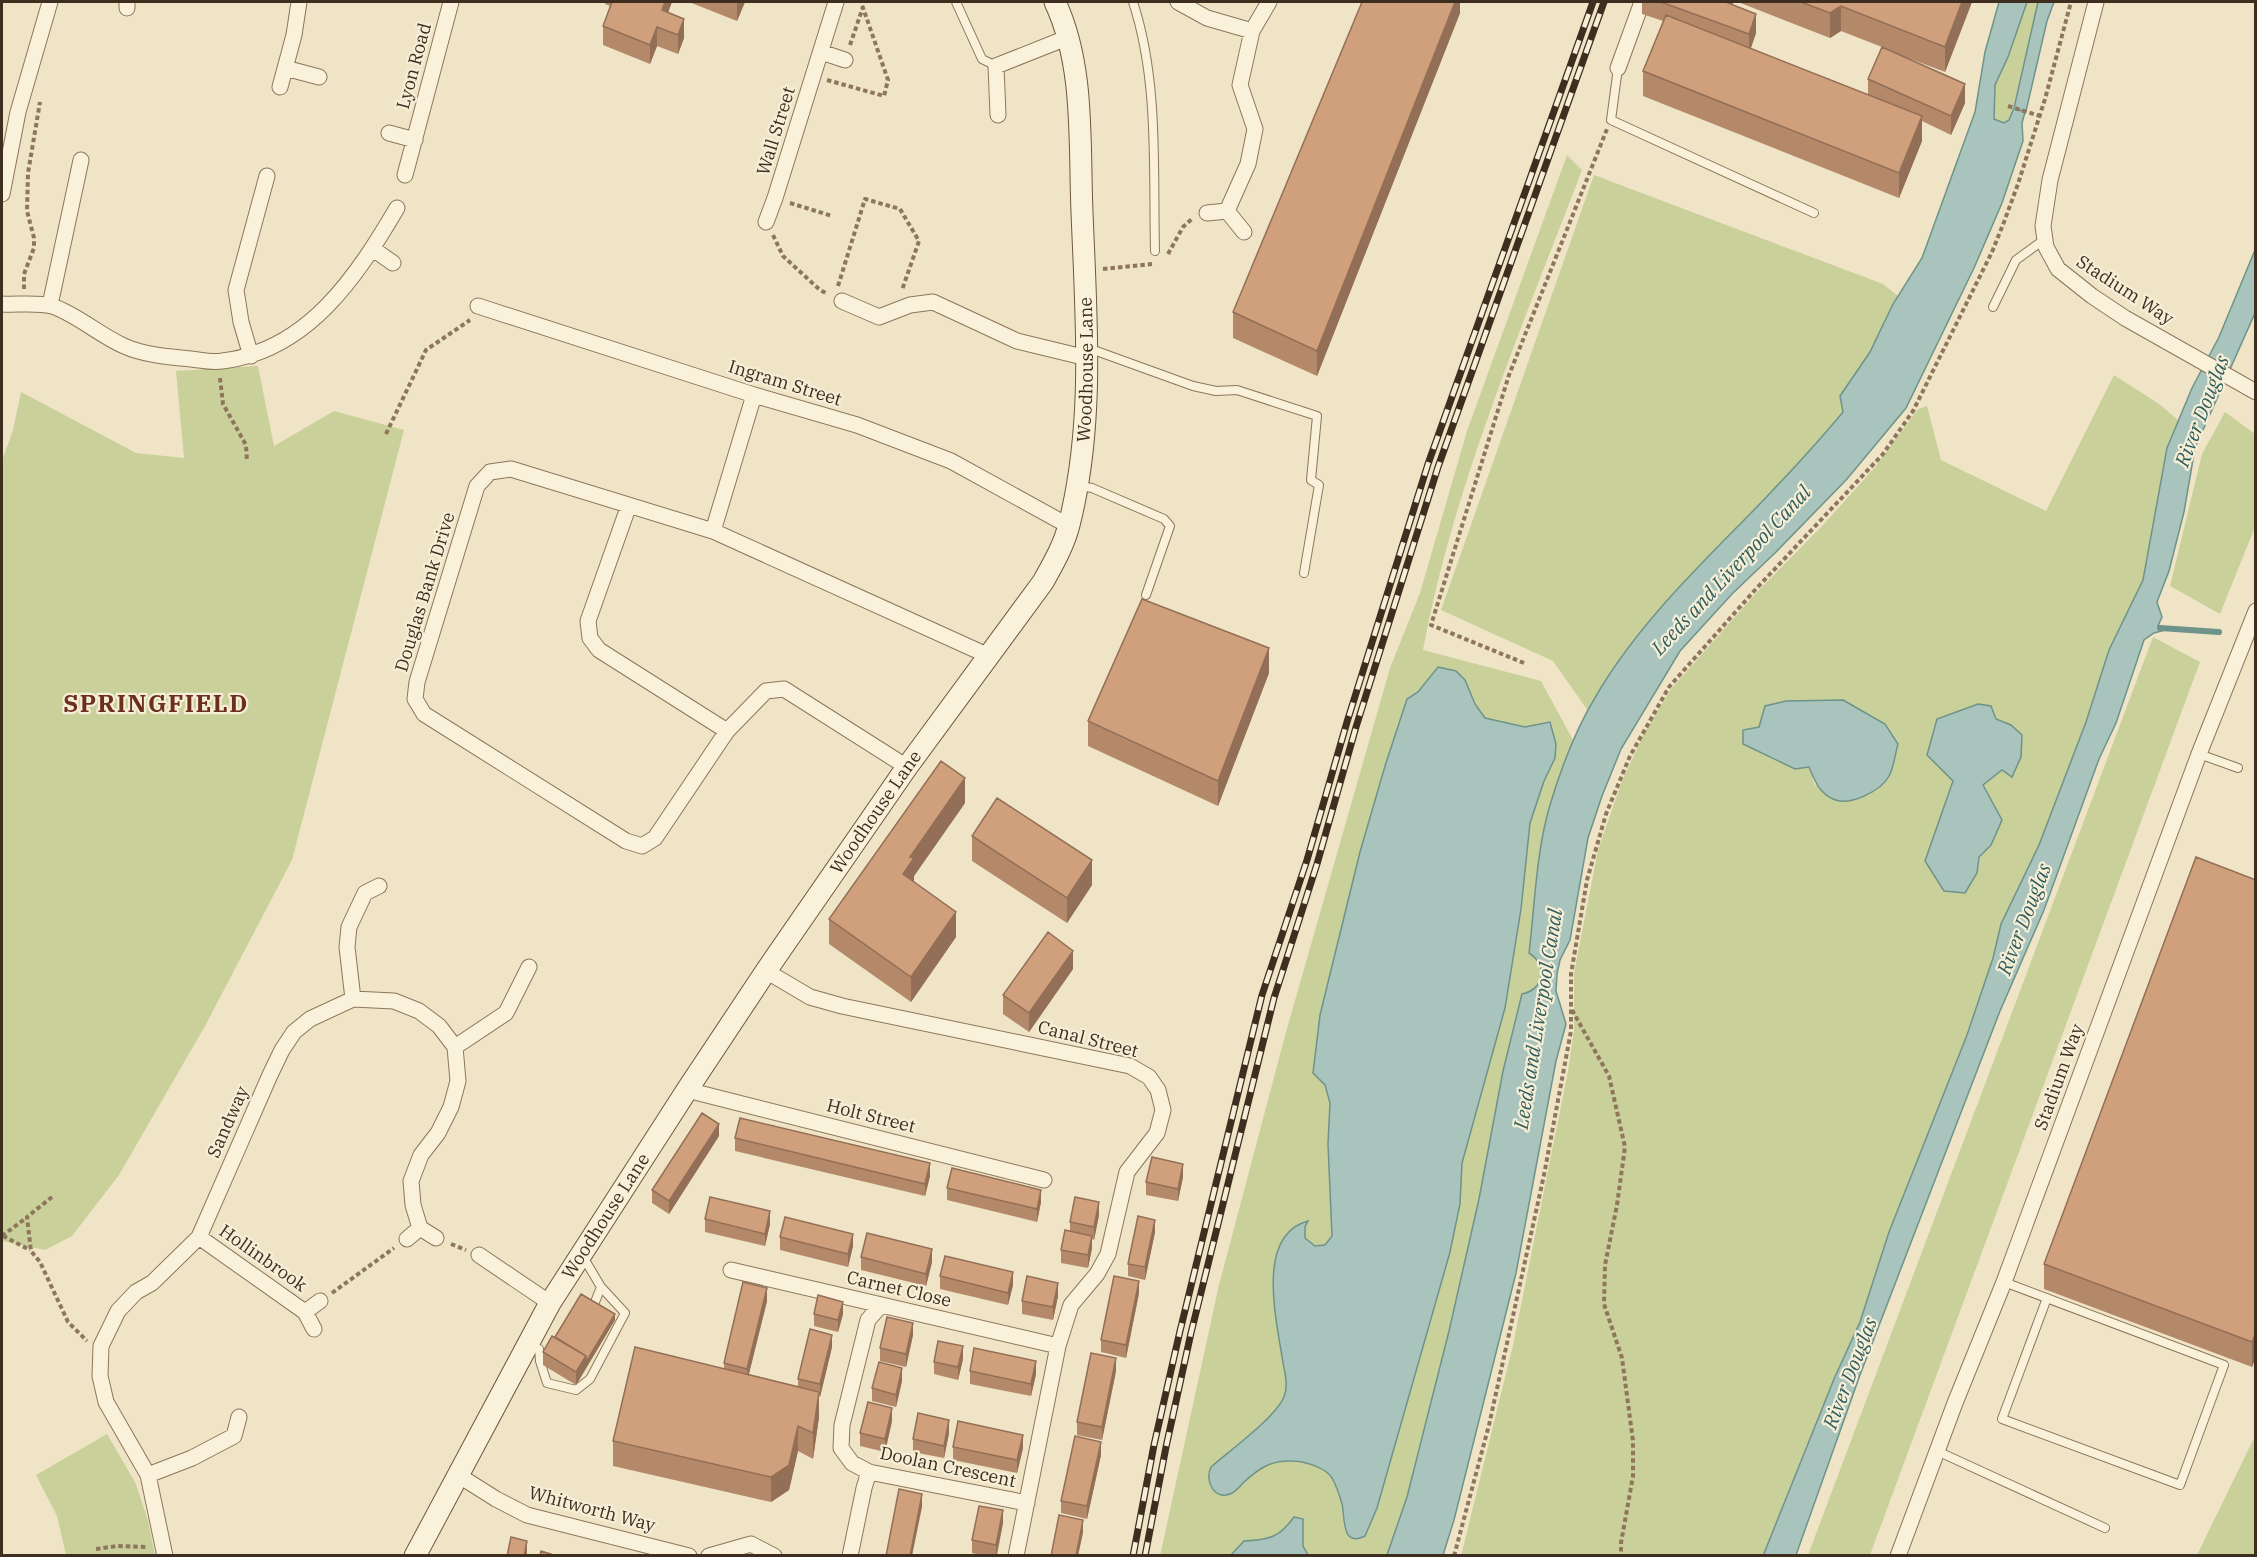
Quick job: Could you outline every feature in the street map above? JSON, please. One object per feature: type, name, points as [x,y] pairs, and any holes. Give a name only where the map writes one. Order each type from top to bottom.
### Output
[{"type":"main road","name":"Woodhouse Lane","points":[[415,1556],[458,1475],[538,1345],[550,1303],[766,971],[907,767],[1043,582],[1059,552],[1069,526],[1077,486],[1084,422],[1087,353],[1077,92],[1069,37],[1055,2]]},
{"type":"street","points":[[2,194],[18,112],[50,2]]},
{"type":"street","points":[[280,87],[294,36],[299,2]]},
{"type":"street","name":"Lyon Road","points":[[405,175],[451,2]]},
{"type":"street","name":"Wall Street","points":[[766,222],[836,2]]},
{"type":"street","points":[[1178,2],[1207,18],[1252,32]]},
{"type":"street","points":[[1227,211],[1248,164],[1255,129],[1240,86],[1252,32],[1269,2]]},
{"type":"street","points":[[1618,68],[1642,2]]},
{"type":"street","name":"Stadium Way","points":[[2096,2],[2050,180],[2043,226],[2046,247],[2058,269],[2074,283],[2126,318],[2255,392]]},
{"type":"street","points":[[998,115],[996,66],[1069,37]]},
{"type":"street","points":[[821,52],[845,60]]},
{"type":"street","points":[[285,68],[319,77]]},
{"type":"street","name":"Lyon Road","points":[[389,134],[415,140]]},
{"type":"street","points":[[50,305],[81,160]]},
{"type":"street","points":[[251,356],[241,322],[236,291],[252,201],[267,176]]},
{"type":"street","points":[[2,304],[50,305],[85,322],[124,346],[169,357],[220,362],[251,356],[278,344],[315,319],[328,306],[373,249],[397,208]]},
{"type":"street","points":[[1207,213],[1227,211]]},
{"type":"street","points":[[1227,211],[1244,232]]},
{"type":"street","points":[[373,249],[393,263]]},
{"type":"street","points":[[842,301],[879,317],[910,305],[933,302],[1017,341],[1087,353]]},
{"type":"street","name":"Ingram Street","points":[[478,306],[754,396],[857,425],[951,461],[1069,526]]},
{"type":"street","points":[[713,531],[754,396]]},
{"type":"street","name":"Douglas Bank Drive","points":[[907,767],[784,689],[766,691],[727,731],[655,838],[642,846],[626,841],[424,714],[415,699],[417,682],[477,486],[490,472],[511,469],[713,531],[988,656]]},
{"type":"street","points":[[628,505],[588,621],[590,638],[599,650],[727,731]]},
{"type":"street","name":"Stadium Way","points":[[1898,1556],[2004,1282],[2199,754],[2256,611]]},
{"type":"street","points":[[353,999],[347,947],[349,927],[366,888]]},
{"type":"street","points":[[436,1238],[420,1228],[413,1205],[411,1181],[421,1155],[438,1133],[452,1107],[458,1081],[455,1047],[506,1013],[529,967]]},
{"type":"street","name":"Canal Street","points":[[766,971],[810,997],[842,1006],[1130,1066],[1149,1077],[1158,1090],[1163,1110],[1157,1133],[1127,1172],[1108,1254],[1097,1274],[1071,1305],[1059,1346],[1016,1556]]},
{"type":"street","name":"Sandway","points":[[164,1552],[148,1475],[106,1402],[100,1376],[102,1346],[117,1311],[136,1292],[153,1283],[199,1237],[282,1050],[294,1032],[310,1019],[353,999],[394,1001],[419,1011],[439,1026],[455,1047]]},
{"type":"street","name":"Holt Street","points":[[687,1090],[1044,1180]]},
{"type":"street","points":[[407,1239],[420,1228]]},
{"type":"street","name":"Hollinbrook","points":[[199,1237],[305,1312],[314,1329]]},
{"type":"street","points":[[479,1256],[550,1303]]},
{"type":"street","name":"Carnet Close","points":[[731,1270],[1059,1346]]},
{"type":"street","name":"Hollinbrook","points":[[305,1312],[320,1301]]},
{"type":"street","name":"Doolan Crescent","points":[[881,1305],[868,1320],[842,1425],[841,1448],[852,1463],[869,1472],[1027,1503]]},
{"type":"street","points":[[148,1475],[237,1441],[239,1418]]},
{"type":"street","points":[[850,1556],[869,1472]]},
{"type":"street","name":"Whitworth Way","points":[[458,1475],[527,1515],[662,1552],[689,1556]]},
{"type":"street","points":[[709,1556],[751,1544],[774,1556]]},
{"type":"lane","points":[[956,2],[982,59],[996,66]]},
{"type":"lane","points":[[1133,2],[1148,67],[1155,251]]},
{"type":"lane","points":[[1618,68],[1611,120],[1814,213]]},
{"type":"lane","points":[[1993,307],[2016,260],[2045,239]]},
{"type":"lane","points":[[1087,353],[1192,386],[1216,391],[1237,390],[1317,417],[1311,480],[1319,485],[1304,573]]},
{"type":"lane","points":[[1077,486],[1092,488],[1164,519],[1170,526],[1146,595]]},
{"type":"lane","points":[[2199,754],[2238,768]]},
{"type":"lane","points":[[538,1345],[540,1361],[548,1383],[576,1390],[590,1379],[625,1313],[602,1287],[582,1254]]},
{"type":"lane","points":[[2004,1282],[2047,1298],[2224,1365],[2180,1485],[2002,1419],[2047,1298]]},
{"type":"lane","points":[[593,1307],[602,1287]]},
{"type":"lane","points":[[1937,1451],[2104,1528]]},
{"type":"path","points":[[813,77],[884,96],[888,80],[861,2]]},
{"type":"path","points":[[1454,1556],[1490,1425],[1518,1300],[1571,1031],[1571,974],[1595,849],[1609,806],[1642,732],[1669,687],[1755,590],[1883,454],[1913,411],[1992,252],[2018,184],[2040,116],[2071,2]]},
{"type":"path","points":[[25,305],[24,274],[34,248],[34,237],[27,211],[28,173],[40,101]]},
{"type":"path","points":[[2008,106],[2040,116]]},
{"type":"path","points":[[1524,663],[1431,625],[1509,375],[1611,120]]},
{"type":"path","points":[[775,198],[832,216]]},
{"type":"path","points":[[766,222],[783,256],[820,290],[835,297],[865,199],[900,209],[919,240],[895,311]]},
{"type":"path","points":[[386,434],[426,351],[474,317],[478,306]]},
{"type":"path","points":[[220,362],[219,384],[224,404],[246,445],[247,461]]},
{"type":"path","points":[[1571,1009],[1609,1076],[1625,1147],[1617,1205],[1605,1265],[1604,1294],[1604,1304],[1622,1358],[1633,1441],[1633,1476],[1621,1543],[1621,1556]]},
{"type":"path","points":[[52,1197],[2,1236],[31,1251],[39,1262],[68,1322],[86,1340],[102,1346]]},
{"type":"path","points":[[27,1217],[31,1251]]},
{"type":"path","points":[[436,1238],[479,1256]]},
{"type":"path","points":[[320,1301],[407,1239]]},
{"type":"path","points":[[96,1549],[117,1546],[164,1552]]},
{"type":"green space","points":[[2027,2],[2038,2],[2013,109],[2009,120],[2005,123],[1994,120],[1995,85],[2008,57]]},
{"type":"green space","points":[[1567,155],[1582,170],[1471,467],[1436,589],[1423,650],[1541,681],[1573,740],[1550,805],[1543,835],[1529,953],[1539,964],[1541,976],[1535,987],[1522,994],[1503,1071],[1479,1199],[1449,1331],[1407,1497],[1387,1555],[1308,1555],[1303,1546],[1303,1519],[1267,1540],[1244,1541],[1231,1555],[1160,1556],[1219,1285],[1286,1032],[1390,668],[1420,593],[1467,431]],"holes":[[[1438,667],[1465,680],[1475,704],[1485,718],[1525,727],[1550,722],[1555,758],[1544,781],[1530,823],[1521,909],[1505,1008],[1462,1163],[1460,1204],[1450,1252],[1377,1508],[1345,1531],[1336,1483],[1326,1471],[1317,1466],[1297,1461],[1266,1465],[1226,1494],[1211,1467],[1262,1424],[1284,1397],[1286,1388],[1284,1360],[1275,1310],[1274,1283],[1280,1262],[1298,1224],[1305,1226],[1305,1238],[1315,1246],[1325,1245],[1332,1236],[1328,1144],[1330,1103],[1325,1085],[1320,1015],[1360,852],[1385,766],[1407,699],[1418,692]]]},
{"type":"green space","points":[[1594,175],[1883,284],[1898,296],[1870,352],[1840,396],[1843,412],[1775,489],[1662,606],[1621,656],[1588,711],[1553,661],[1441,610]]},
{"type":"green space","points":[[258,366],[274,446],[334,411],[404,430],[292,860],[205,1026],[119,1175],[72,1236],[45,1250],[2,1241],[2,461],[13,430],[21,392],[136,453],[184,458],[176,371]]},
{"type":"green space","points":[[2114,375],[2159,404],[2178,420],[2167,448],[2143,580],[2109,650],[2086,722],[2039,845],[2001,924],[1993,958],[1967,1035],[1889,1232],[1860,1322],[1834,1379],[1763,1555],[1461,1556],[1513,1345],[1568,1071],[1574,1031],[1574,973],[1598,850],[1622,781],[1644,734],[1671,689],[1757,592],[1824,524],[1876,466],[1918,409],[1927,406],[1941,460],[2046,511]],"holes":[[[1996,719],[2011,725],[2012,777],[2002,770],[1983,785],[1991,845],[1979,857],[1977,873],[1925,861],[1953,781]],[[1759,727],[1875,792],[1815,785],[1809,767],[1795,768],[1744,744],[1743,730]]]},
{"type":"green space","points":[[2225,412],[2255,434],[2255,527],[2220,614],[2170,586],[2202,454]]},
{"type":"green space","points":[[2153,637],[2200,662],[1870,1555],[1808,1555]]},
{"type":"green space","points":[[107,1434],[135,1482],[148,1520],[155,1555],[66,1555],[57,1516],[36,1475]]},
{"type":"green space","points":[[2255,1436],[2255,1555],[2197,1555]]},
{"type":"water","name":"Leeds and Liverpool Canal","points":[[1999,2],[2027,2],[2008,57],[1995,85],[1994,119],[2004,123],[2009,120],[2014,108],[2038,2],[2054,2],[2047,21],[2026,111],[2019,110],[2025,112],[2022,123],[2023,141],[2002,203],[1974,268],[1906,408],[1847,479],[1732,594],[1680,651],[1621,749],[1602,796],[1588,838],[1570,940],[1560,960],[1557,974],[1556,991],[1566,1024],[1556,1061],[1516,1273],[1454,1520],[1443,1555],[1387,1555],[1407,1497],[1449,1331],[1479,1199],[1503,1071],[1522,994],[1535,988],[1541,976],[1539,964],[1529,953],[1537,878],[1545,823],[1564,763],[1596,696],[1612,670],[1648,622],[1688,577],[1763,501],[1843,412],[1840,396],[1870,352],[1893,304],[1922,258],[1975,112],[1985,52]]},
{"type":"water","name":"River Douglas","points":[[2255,250],[2255,313],[2195,448],[2184,512],[2169,571],[2157,602],[2162,617],[2158,626],[2169,629],[2154,633],[2144,640],[2116,723],[2099,759],[2044,910],[2000,1011],[1860,1375],[1796,1555],[1763,1556],[1834,1379],[1860,1322],[1889,1232],[1967,1035],[1993,958],[2001,924],[2039,845],[2086,722],[2109,650],[2143,580],[2167,448],[2192,388],[2219,337]]},
{"type":"water","points":[[1438,667],[1456,671],[1465,680],[1475,704],[1485,718],[1525,727],[1550,722],[1556,744],[1555,758],[1544,781],[1530,823],[1521,909],[1505,1008],[1462,1163],[1460,1204],[1450,1252],[1377,1508],[1365,1536],[1357,1539],[1348,1535],[1342,1504],[1332,1478],[1329,1474],[1308,1463],[1283,1461],[1270,1464],[1248,1478],[1235,1491],[1226,1495],[1221,1495],[1212,1489],[1209,1473],[1211,1467],[1271,1415],[1284,1397],[1286,1377],[1276,1321],[1273,1279],[1275,1260],[1281,1243],[1292,1229],[1308,1221],[1305,1227],[1305,1238],[1315,1246],[1325,1245],[1332,1236],[1328,1144],[1330,1103],[1325,1085],[1313,1073],[1320,1015],[1360,852],[1407,699],[1418,692]]},
{"type":"water","points":[[1843,700],[1885,724],[1898,744],[1889,776],[1879,787],[1864,796],[1847,801],[1833,799],[1815,781],[1809,767],[1795,769],[1743,744],[1743,730],[1759,727],[1765,706],[1786,701]]},
{"type":"water","points":[[1978,704],[1991,706],[1996,719],[2011,725],[2022,735],[2021,757],[2012,777],[2002,770],[1983,785],[2002,820],[1991,845],[1979,857],[1977,873],[1965,893],[1944,891],[1925,861],[1953,781],[1927,755],[1937,719]]},
{"type":"water","points":[[1294,1517],[1303,1519],[1303,1546],[1308,1555],[1231,1555],[1244,1541],[1266,1539],[1278,1534]]},
{"type":"building","points":[[612,2],[665,2],[662,10],[684,19],[678,35],[657,27],[650,45],[603,26]]},
{"type":"building","points":[[1362,2],[1455,2],[1317,351],[1233,312]]},
{"type":"building","points":[[1661,2],[1728,2],[1756,14],[1749,34]]},
{"type":"building","points":[[1801,2],[1962,2],[1945,47],[1841,6],[1830,13]]},
{"type":"building","points":[[1666,15],[1922,116],[1899,173],[1643,71]]},
{"type":"building","points":[[1882,47],[1965,84],[1951,116],[1868,79]]},
{"type":"building","points":[[1142,599],[1269,648],[1218,781],[1088,721]]},
{"type":"building","points":[[941,761],[965,778],[910,857],[914,858],[903,874],[956,912],[911,977],[829,919]]},
{"type":"building","points":[[997,798],[1092,860],[1067,898],[972,836]]},
{"type":"building","points":[[2196,857],[2256,880],[2256,1332],[2252,1342],[2044,1264]]},
{"type":"building","points":[[1048,932],[1073,951],[1029,1013],[1003,995]]},
{"type":"building","points":[[702,1113],[719,1124],[669,1201],[652,1190]]},
{"type":"building","points":[[740,1118],[930,1163],[925,1184],[735,1138]]},
{"type":"building","points":[[1152,1157],[1183,1164],[1178,1189],[1146,1182]]},
{"type":"building","points":[[952,1168],[1041,1190],[1037,1209],[947,1188]]},
{"type":"building","points":[[710,1197],[770,1211],[765,1234],[705,1219]]},
{"type":"building","points":[[1075,1197],[1099,1202],[1094,1227],[1070,1222]]},
{"type":"building","points":[[1138,1216],[1155,1220],[1145,1267],[1128,1264]]},
{"type":"building","points":[[785,1217],[853,1234],[848,1254],[780,1237]]},
{"type":"building","points":[[1065,1230],[1092,1236],[1088,1255],[1061,1250]]},
{"type":"building","points":[[867,1233],[932,1249],[926,1274],[861,1257]]},
{"type":"building","points":[[945,1256],[1013,1272],[1008,1293],[940,1276]]},
{"type":"building","points":[[1027,1276],[1058,1283],[1053,1307],[1022,1301]]},
{"type":"building","points":[[1114,1276],[1139,1281],[1126,1345],[1101,1340]]},
{"type":"building","points":[[743,1282],[767,1288],[747,1369],[724,1363]]},
{"type":"building","points":[[581,1294],[615,1314],[586,1362],[586,1356],[555,1337]]},
{"type":"building","points":[[818,1295],[843,1302],[838,1320],[814,1314]]},
{"type":"building","points":[[887,1317],[913,1323],[906,1354],[880,1348]]},
{"type":"building","points":[[810,1329],[832,1335],[820,1384],[798,1379]]},
{"type":"building","points":[[552,1336],[586,1356],[576,1372],[543,1352]]},
{"type":"building","points":[[938,1341],[963,1346],[958,1367],[934,1362]]},
{"type":"building","points":[[635,1347],[819,1392],[813,1433],[798,1426],[789,1465],[771,1477],[613,1441]]},
{"type":"building","points":[[974,1348],[1036,1361],[1031,1384],[970,1371]]},
{"type":"building","points":[[1091,1353],[1116,1358],[1102,1427],[1077,1422]]},
{"type":"building","points":[[879,1362],[902,1368],[896,1395],[872,1388]]},
{"type":"building","points":[[868,1402],[892,1408],[885,1439],[860,1433]]},
{"type":"building","points":[[918,1413],[949,1420],[944,1446],[913,1439]]},
{"type":"building","points":[[958,1421],[1023,1435],[1017,1460],[953,1447]]},
{"type":"building","points":[[1075,1436],[1101,1442],[1087,1506],[1061,1501]]},
{"type":"building","points":[[899,1489],[922,1494],[910,1556],[886,1556]]},
{"type":"building","points":[[979,1506],[1003,1510],[996,1545],[972,1540]]},
{"type":"building","points":[[1059,1515],[1083,1520],[1076,1556],[1051,1556]]},
{"type":"building","points":[[511,1537],[527,1541],[524,1556],[507,1556]]},
{"type":"building","points":[[541,1551],[557,1556],[540,1556]]},
{"type":"waterway","points":[[2160,628],[2219,632]]},
{"type":"railway","points":[[1133,1556],[1154,1445],[1180,1331],[1262,995],[1307,860],[1347,722],[1428,464],[1593,2]]},
{"type":"railway","points":[[1145,1556],[1191,1333],[1274,998],[1438,467],[1604,2]]},
{"type":"district","name":"SPRINGFIELD","points":[[156,704]]}]
